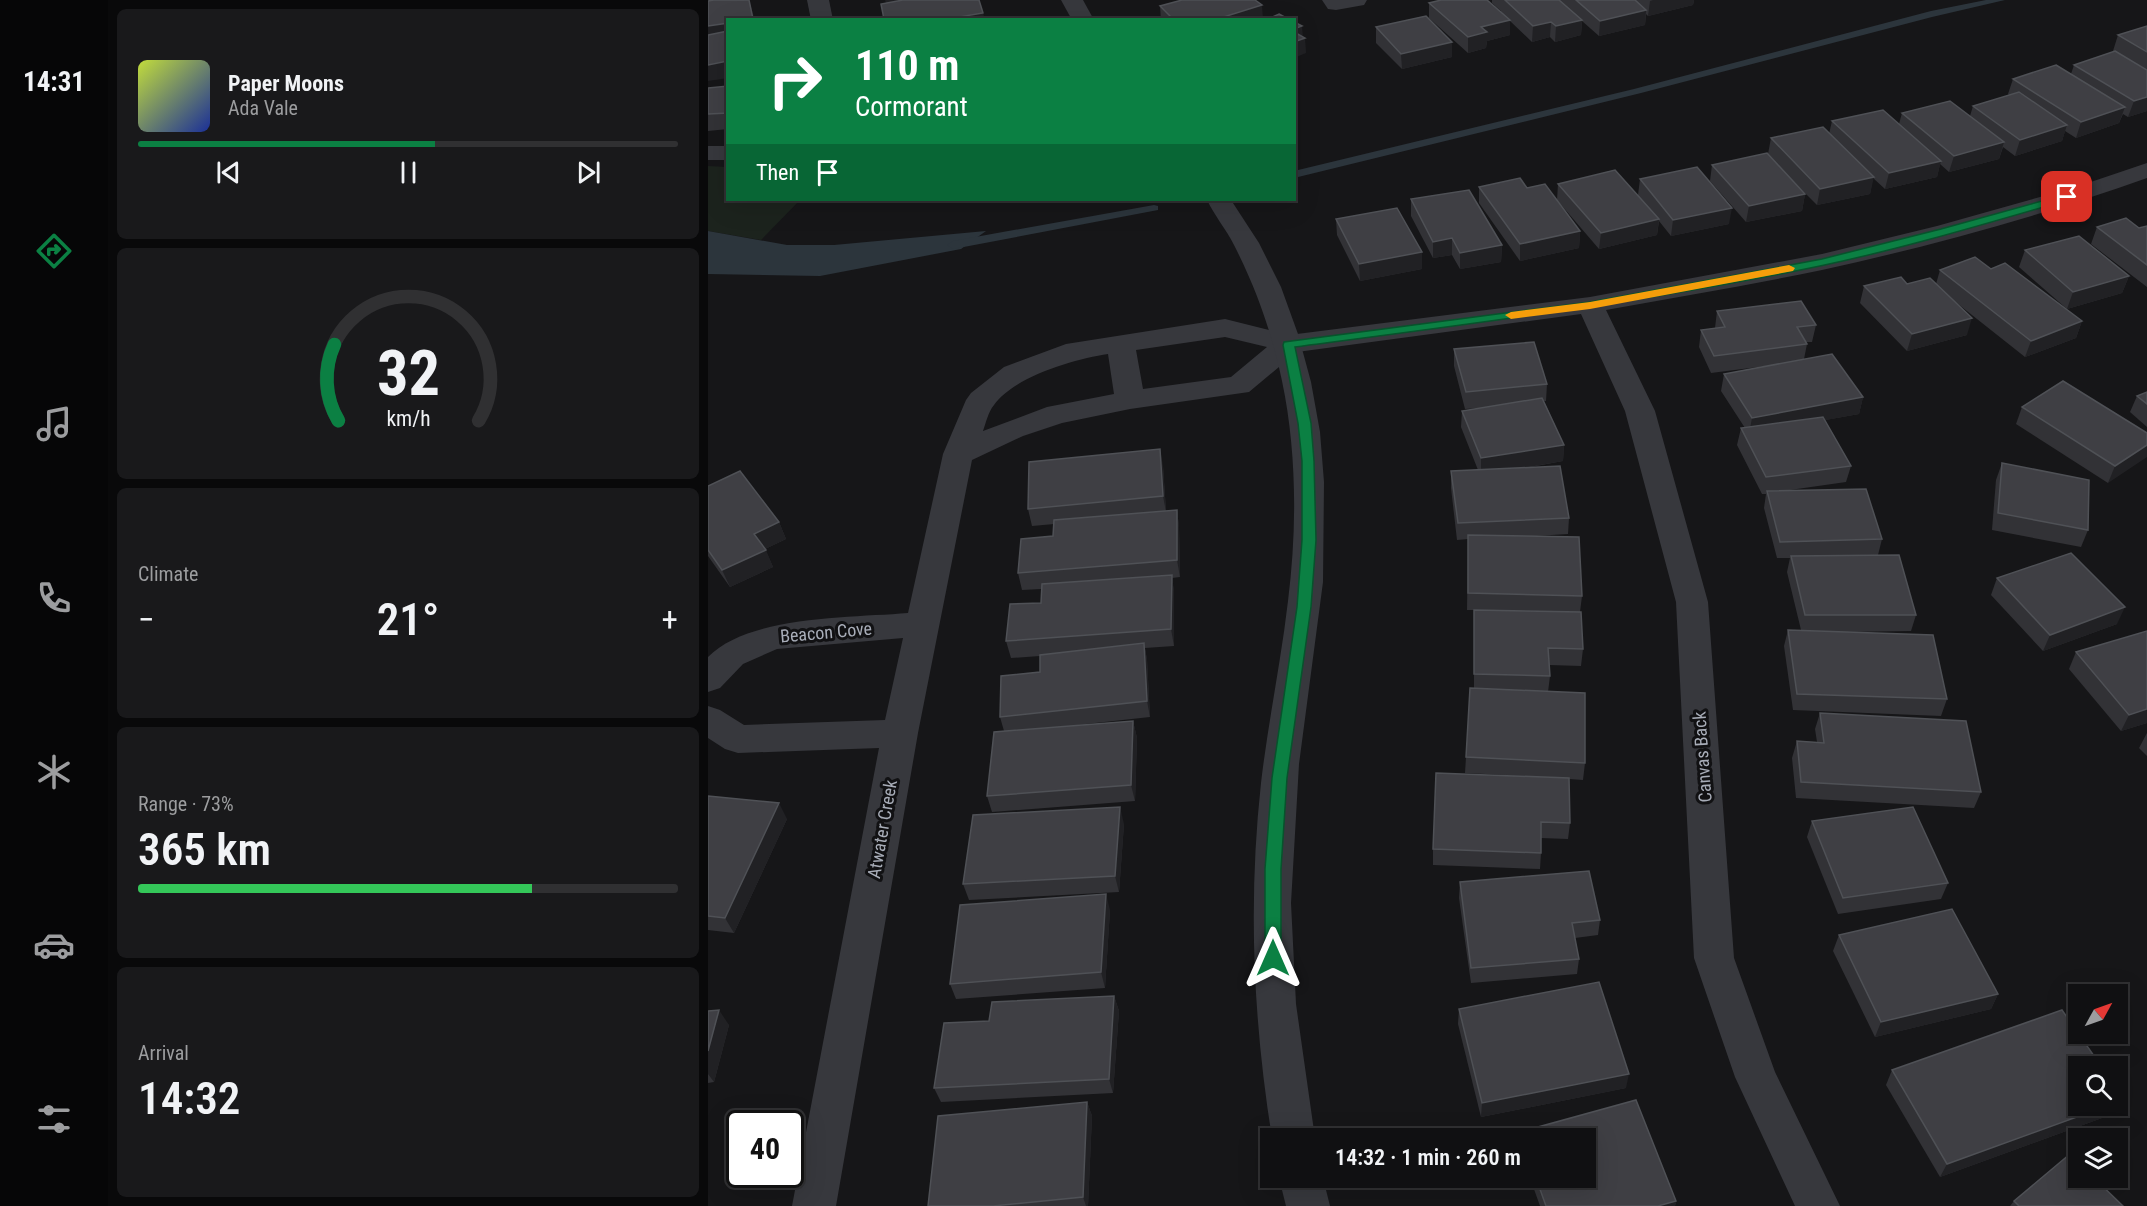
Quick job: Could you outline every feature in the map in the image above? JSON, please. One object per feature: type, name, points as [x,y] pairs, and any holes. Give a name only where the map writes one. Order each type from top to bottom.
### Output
[{"type":"street","points":[[818,0],[822,18]]},
{"type":"street","points":[[1072,0],[1082,18]]},
{"type":"street","points":[[708,153],[726,153]]},
{"type":"street","points":[[958,454],[1013,429],[1057,414],[1130,400],[1239,385],[1288,345],[1590,305],[1822,262],[1945,232],[2088,191],[2147,170]]},
{"type":"street","points":[[1220,201],[1259,267],[1288,345],[1304,423],[1309,520],[1307,583],[1283,749],[1273,869],[1273,958],[1277,1018],[1293,1128]]},
{"type":"street","name":"Canvas Back","points":[[1590,305],[1640,411],[1692,602],[1714,958],[1756,1077],[1818,1206]]},
{"type":"street","name":"Atwater Creek","points":[[814,1206],[922,624],[958,454],[981,400],[1014,373],[1076,350],[1225,328],[1288,345]]},
{"type":"street","points":[[1121,344],[1130,400]]},
{"type":"street","name":"Beacon Cove","points":[[708,679],[731,655],[772,637],[922,624]]},
{"type":"street","points":[[708,720],[738,739],[900,733]]},
{"type":"street","points":[[1304,1188],[1308,1206]]},
{"type":"shaded area","points":[[708,166],[726,167],[726,201],[799,201],[761,240],[708,231]]},
{"type":"shaded area","points":[[708,231],[787,245],[834,245],[986,231],[961,249],[820,276],[708,274]]},
{"type":"building","points":[[749,0],[753,18],[726,18],[726,23],[708,26],[708,1]]},
{"type":"building","points":[[903,0],[979,0],[983,13],[954,18],[884,18],[881,4]]},
{"type":"building","points":[[1182,0],[1255,0],[1262,5],[1220,18],[1172,18],[1160,6]]},
{"type":"building","points":[[1441,0],[1487,0],[1510,20],[1481,27],[1487,32],[1468,37],[1429,3]]},
{"type":"building","points":[[1505,0],[1559,0],[1582,20],[1556,26],[1551,22],[1533,26]]},
{"type":"building","points":[[1576,0],[1635,0],[1646,10],[1600,21]]},
{"type":"building","points":[[1279,14],[1286,18],[1270,18]]},
{"type":"building","points":[[1426,16],[1452,42],[1401,54],[1376,27]]},
{"type":"building","points":[[2147,26],[2147,52],[2118,35]]},
{"type":"building","points":[[726,31],[726,61],[708,65],[708,35]]},
{"type":"building","points":[[1296,33],[1305,38],[1296,41]]},
{"type":"building","points":[[2115,51],[2147,70],[2147,97],[2134,101],[2074,65]]},
{"type":"building","points":[[2056,65],[2125,107],[2081,122],[2013,79]]},
{"type":"building","points":[[726,86],[726,113],[708,114],[708,88]]},
{"type":"building","points":[[2019,92],[2067,125],[2020,140],[1973,106]]},
{"type":"building","points":[[1950,101],[2004,142],[1954,156],[1902,113]]},
{"type":"building","points":[[1883,110],[1941,161],[1889,173],[1832,121]]},
{"type":"building","points":[[1823,127],[1874,177],[1820,189],[1771,138]]},
{"type":"building","points":[[1767,153],[1805,194],[1749,206],[1712,165]]},
{"type":"building","points":[[1697,167],[1732,208],[1673,220],[1640,179]]},
{"type":"building","points":[[1615,170],[1659,219],[1601,233],[1558,184]]},
{"type":"building","points":[[1520,178],[1527,188],[1545,184],[1580,231],[1520,244],[1479,187]]},
{"type":"building","points":[[1469,190],[1502,245],[1460,253],[1452,238],[1433,242],[1411,199]]},
{"type":"building","points":[[1397,208],[1422,252],[1359,264],[1336,219]]},
{"type":"building","points":[[2126,218],[2139,228],[2147,226],[2147,265],[2097,227]]},
{"type":"building","points":[[2079,236],[2129,276],[2073,292],[2025,250]]},
{"type":"building","points":[[1975,257],[1991,269],[2005,263],[2082,321],[2031,341],[1940,270]]},
{"type":"building","points":[[1901,277],[1907,284],[1930,278],[1972,318],[1912,334],[1864,286]]},
{"type":"building","points":[[1801,301],[1816,325],[1797,327],[1807,344],[1714,356],[1701,330],[1725,327],[1717,311]]},
{"type":"building","points":[[1534,342],[1547,384],[1466,392],[1454,349]]},
{"type":"building","points":[[1832,354],[1863,397],[1752,418],[1724,374]]},
{"type":"building","points":[[2063,381],[2147,433],[2147,445],[2115,466],[2022,407]]},
{"type":"building","points":[[2147,392],[2147,404],[2137,396]]},
{"type":"building","points":[[1542,398],[1564,445],[1481,458],[1462,411]]},
{"type":"building","points":[[1823,417],[1851,466],[1766,477],[1741,428]]},
{"type":"building","points":[[1160,449],[1163,496],[1028,509],[1029,462]]},
{"type":"building","points":[[2002,463],[2089,480],[2088,530],[1998,513]]},
{"type":"building","points":[[1560,466],[1569,518],[1458,523],[1451,471]]},
{"type":"building","points":[[740,471],[779,522],[754,534],[766,550],[722,570],[708,550],[708,486]]},
{"type":"building","points":[[1866,489],[1882,539],[1780,542],[1767,491]]},
{"type":"building","points":[[1177,510],[1177,560],[1018,573],[1021,539],[1053,536],[1054,520]]},
{"type":"building","points":[[1468,535],[1579,537],[1582,596],[1468,593]]},
{"type":"building","points":[[2071,553],[2125,607],[2050,635],[1997,578]]},
{"type":"building","points":[[1899,555],[1916,615],[1805,615],[1791,556]]},
{"type":"building","points":[[1172,575],[1171,629],[1006,641],[1010,604],[1041,603],[1042,584]]},
{"type":"building","points":[[1474,610],[1581,612],[1583,649],[1548,648],[1550,676],[1474,674]]},
{"type":"building","points":[[1788,630],[1933,635],[1947,699],[1797,694]]},
{"type":"building","points":[[2147,631],[2147,709],[2129,715],[2076,652]]},
{"type":"building","points":[[1144,643],[1147,701],[1000,717],[1001,676],[1040,672],[1040,655]]},
{"type":"building","points":[[1470,688],[1585,693],[1585,763],[1466,757]]},
{"type":"building","points":[[1820,713],[1966,721],[1981,792],[1801,782],[1797,741],[1824,743]]},
{"type":"building","points":[[1133,721],[1131,785],[987,796],[994,732]]},
{"type":"building","points":[[1436,773],[1569,778],[1570,823],[1541,822],[1541,853],[1433,849]]},
{"type":"building","points":[[708,796],[779,803],[725,918],[708,916]]},
{"type":"building","points":[[1120,807],[1115,876],[963,884],[973,815]]},
{"type":"building","points":[[1913,807],[1948,883],[1843,898],[1812,821]]},
{"type":"building","points":[[1589,871],[1600,920],[1572,923],[1579,959],[1471,968],[1460,882]]},
{"type":"building","points":[[1106,894],[1101,972],[950,984],[960,905]]},
{"type":"building","points":[[1952,909],[1998,994],[1881,1022],[1839,935]]},
{"type":"building","points":[[1599,982],[1629,1074],[1482,1103],[1459,1009]]},
{"type":"building","points":[[1114,996],[1109,1079],[934,1088],[944,1023],[989,1021],[992,1002]]},
{"type":"building","points":[[719,1010],[708,1051],[708,1011]]},
{"type":"building","points":[[2062,1010],[2068,1019],[2068,1044],[2086,1044],[2094,1056],[2068,1056],[2068,1116],[2079,1116],[1947,1164],[1892,1070]]},
{"type":"building","points":[[1636,1100],[1676,1201],[1658,1206],[1546,1206],[1540,1188],[1596,1188],[1596,1128],[1534,1128]]},
{"type":"building","points":[[1087,1102],[1083,1197],[993,1206],[928,1206],[938,1116]]},
{"type":"building","points":[[2068,1156],[2068,1188],[2104,1188],[2123,1206],[2019,1206],[2014,1201]]},
{"type":"waterway","points":[[1296,175],[1637,91],[1931,14],[2000,0]]},
{"type":"waterway","points":[[953,245],[1154,208]]},
{"type":"slow traffic","points":[[1511,315],[1590,305],[1789,268]]},
{"type":"route","points":[[1273,958],[1273,869],[1280,778],[1307,583],[1309,540],[1308,461],[1304,423],[1295,370],[1288,345],[1590,305],[1822,262],[1945,232],[2067,197]]}]
